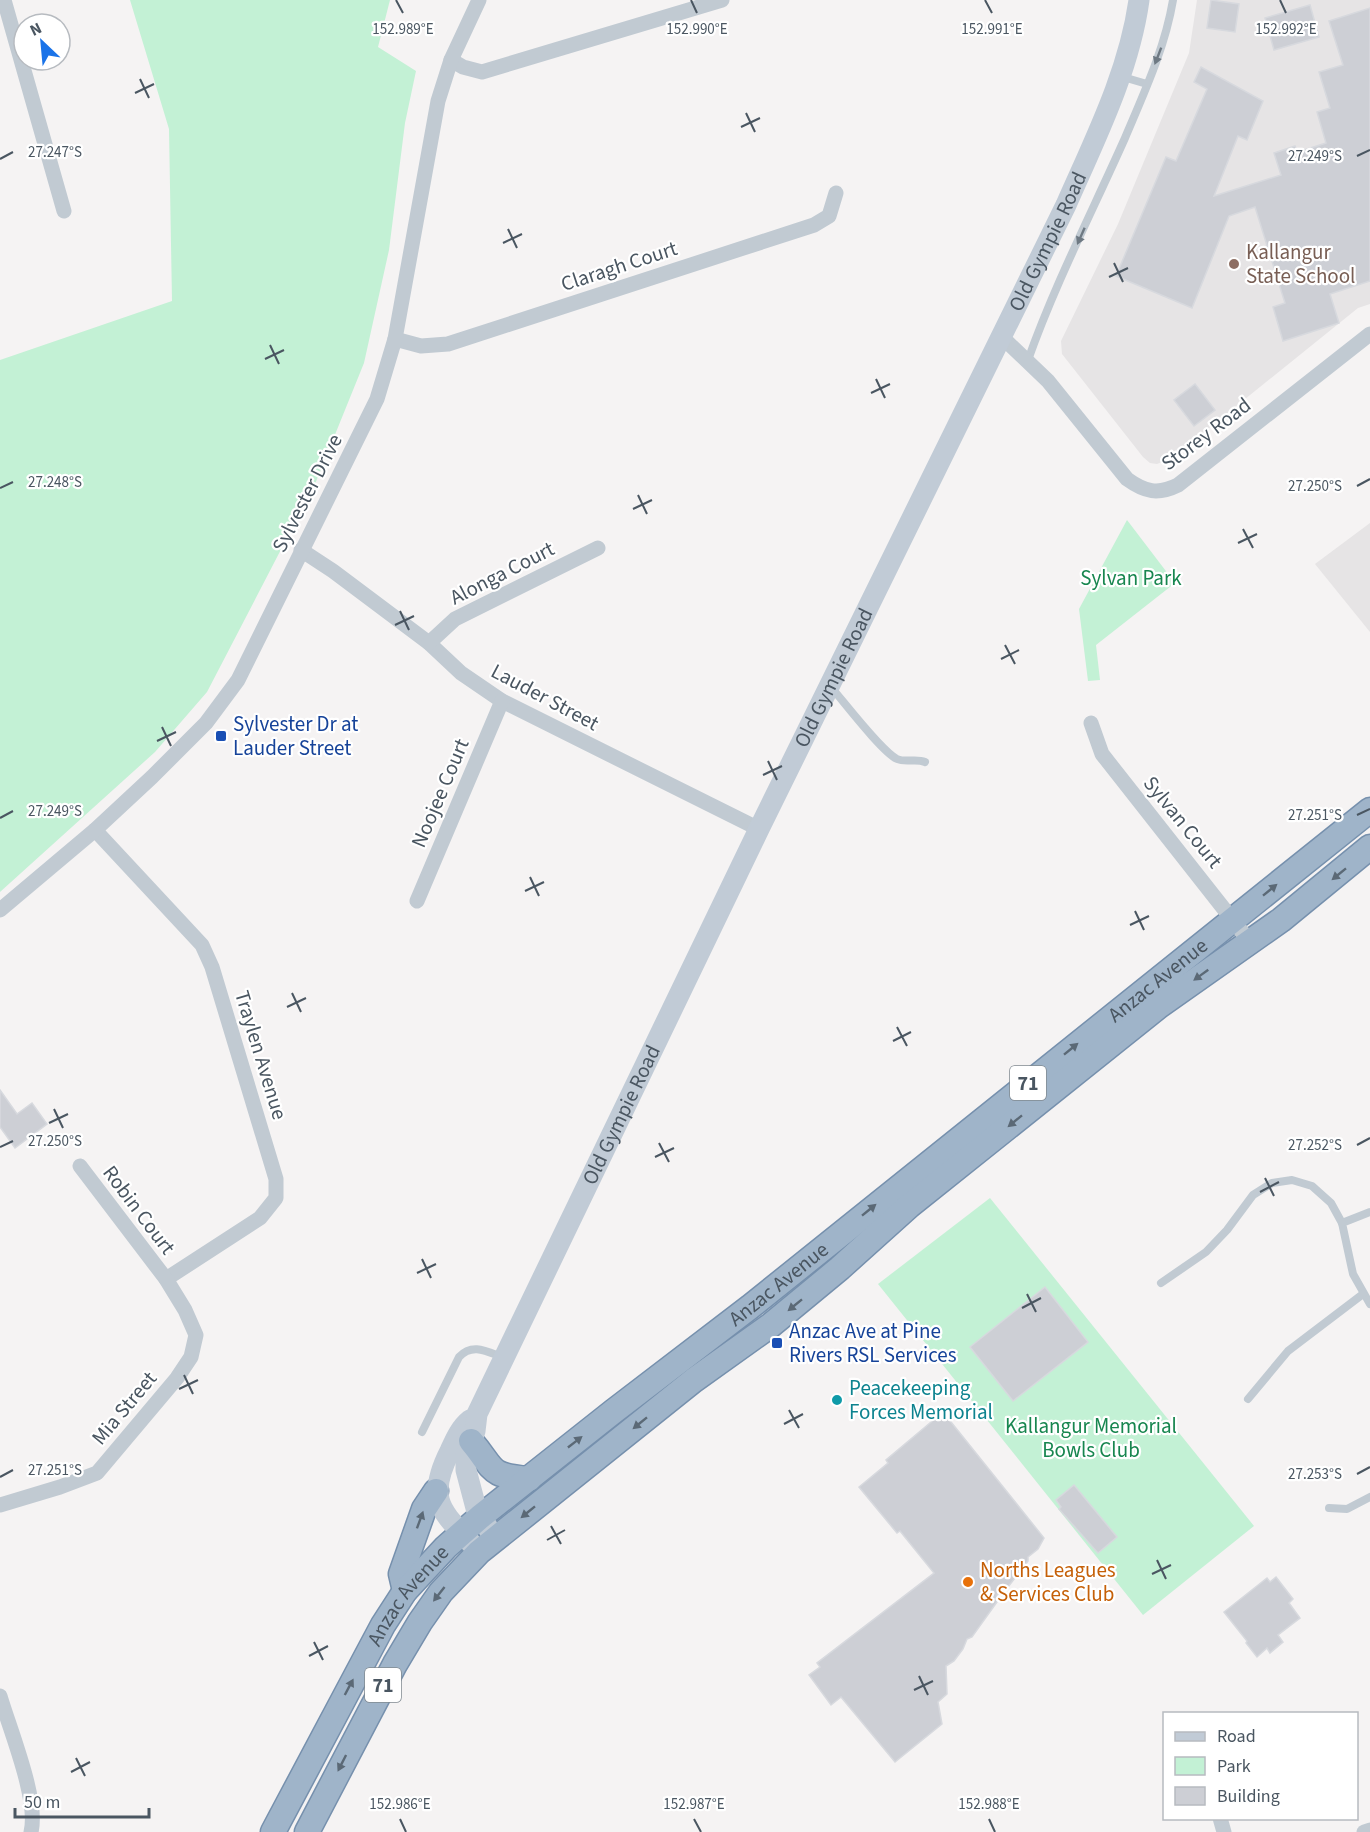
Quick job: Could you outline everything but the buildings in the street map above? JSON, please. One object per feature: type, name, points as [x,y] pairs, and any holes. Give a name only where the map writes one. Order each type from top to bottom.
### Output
[{"type":"highway","name":"Anzac Avenue","points":[[273,1832],[369,1650],[405,1591],[446,1547],[1369,813]]},
{"type":"highway","name":"Anzac Avenue","points":[[307,1832],[395,1664],[420,1622],[441,1592],[487,1545],[694,1380],[771,1325],[840,1268],[909,1206],[1150,1013],[1308,900],[1370,847]]},
{"type":"highway","points":[[824,1247],[840,1268]]},
{"type":"highway","points":[[471,1441],[495,1472],[504,1476],[529,1479]]},
{"type":"highway","points":[[405,1591],[401,1574],[424,1509],[436,1491]]},
{"type":"main road","name":"Old Gympie Road","points":[[471,1525],[466,1456],[475,1431],[477,1414],[759,829],[1066,205],[1097,135],[1119,75],[1139,0]]},
{"type":"main road","name":"Old Gympie Road","points":[[477,1414],[462,1426],[442,1465],[436,1491],[444,1512],[471,1525],[487,1545]]},
{"type":"street","points":[[4,0],[64,212]]},
{"type":"street","name":"Sylvester Drive","points":[[0,910],[95,830],[206,723],[238,680],[377,399],[395,339],[438,101],[451,60],[478,0]]},
{"type":"street","points":[[451,60],[482,72],[722,0]]},
{"type":"street","name":"Claragh Court","points":[[395,339],[421,346],[448,344],[814,225],[829,216],[836,193]]},
{"type":"street","name":"Storey Road","points":[[1002,337],[1028,360],[1060,396],[1127,479],[1138,487],[1152,492],[1166,491],[1178,485],[1370,334]]},
{"type":"street","name":"Alonga Court","points":[[429,643],[455,619],[598,548]]},
{"type":"street","name":"Lauder Street","points":[[301,550],[333,571],[429,643],[461,673],[502,701],[759,829]]},
{"type":"street","name":"Noojee Court","points":[[417,901],[502,701]]},
{"type":"street","name":"Sylvan Court","points":[[1091,723],[1102,754],[1250,942]]},
{"type":"street","name":"Traylen Avenue","points":[[95,830],[202,945],[212,967],[276,1179],[276,1198],[260,1218],[166,1279]]},
{"type":"street","name":"Robin Court","points":[[80,1166],[166,1279]]},
{"type":"street","name":"Mia Street","points":[[0,1505],[97,1473],[177,1378],[192,1357],[196,1335],[185,1310],[166,1279]]},
{"type":"street","points":[[0,1696],[30,1795],[34,1821],[31,1832]]},
{"type":"street","points":[[1364,1832],[1370,1830]]},
{"type":"lane","points":[[1028,360],[1042,320],[1147,84],[1163,42],[1173,0]]},
{"type":"lane","points":[[1119,75],[1147,84]]},
{"type":"lane","points":[[830,686],[886,752],[899,760],[918,759],[925,762]]},
{"type":"lane","points":[[1161,1282],[1206,1252],[1227,1230],[1254,1195],[1272,1183],[1292,1180],[1312,1186],[1331,1203],[1342,1223],[1353,1274],[1370,1304]]},
{"type":"lane","points":[[1342,1223],[1370,1212]]},
{"type":"lane","points":[[1248,1399],[1287,1351],[1363,1294]]},
{"type":"lane","points":[[422,1432],[464,1351],[479,1348],[503,1358]]},
{"type":"lane","points":[[1329,1508],[1347,1509],[1370,1497]]},
{"type":"shaded area","name":"Kallangur State School","points":[[1197,0],[1370,0],[1370,304],[1358,308],[1172,458],[1157,464],[1150,463],[1143,457],[1062,354],[1061,341],[1118,224],[1189,53]]},
{"type":"shaded area","points":[[1370,523],[1370,632],[1315,564]]},
{"type":"green space","points":[[130,0],[390,0],[378,47],[416,71],[405,123],[389,250],[364,363],[315,484],[207,692],[155,752],[0,892],[0,360],[172,301],[169,129]]},
{"type":"green space","name":"Sylvan Park","points":[[1127,520],[1175,583],[1096,645],[1100,680],[1088,681],[1079,609]]},
{"type":"green space","name":"Kallangur Memorial Bowls Club","points":[[990,1198],[1254,1526],[1143,1615],[878,1284]]},
{"type":"place","name":"Kallangur State School","points":[[1234,264]]},
{"type":"place","name":"Sylvester Dr at Lauder Street","points":[[221,736]]},
{"type":"place","name":"Anzac Ave at Pine Rivers RSL Services","points":[[777,1343]]},
{"type":"place","name":"Peacekeeping Forces Memorial","points":[[837,1400]]},
{"type":"place","name":"Norths Leagues & Services Club","points":[[968,1582]]}]
